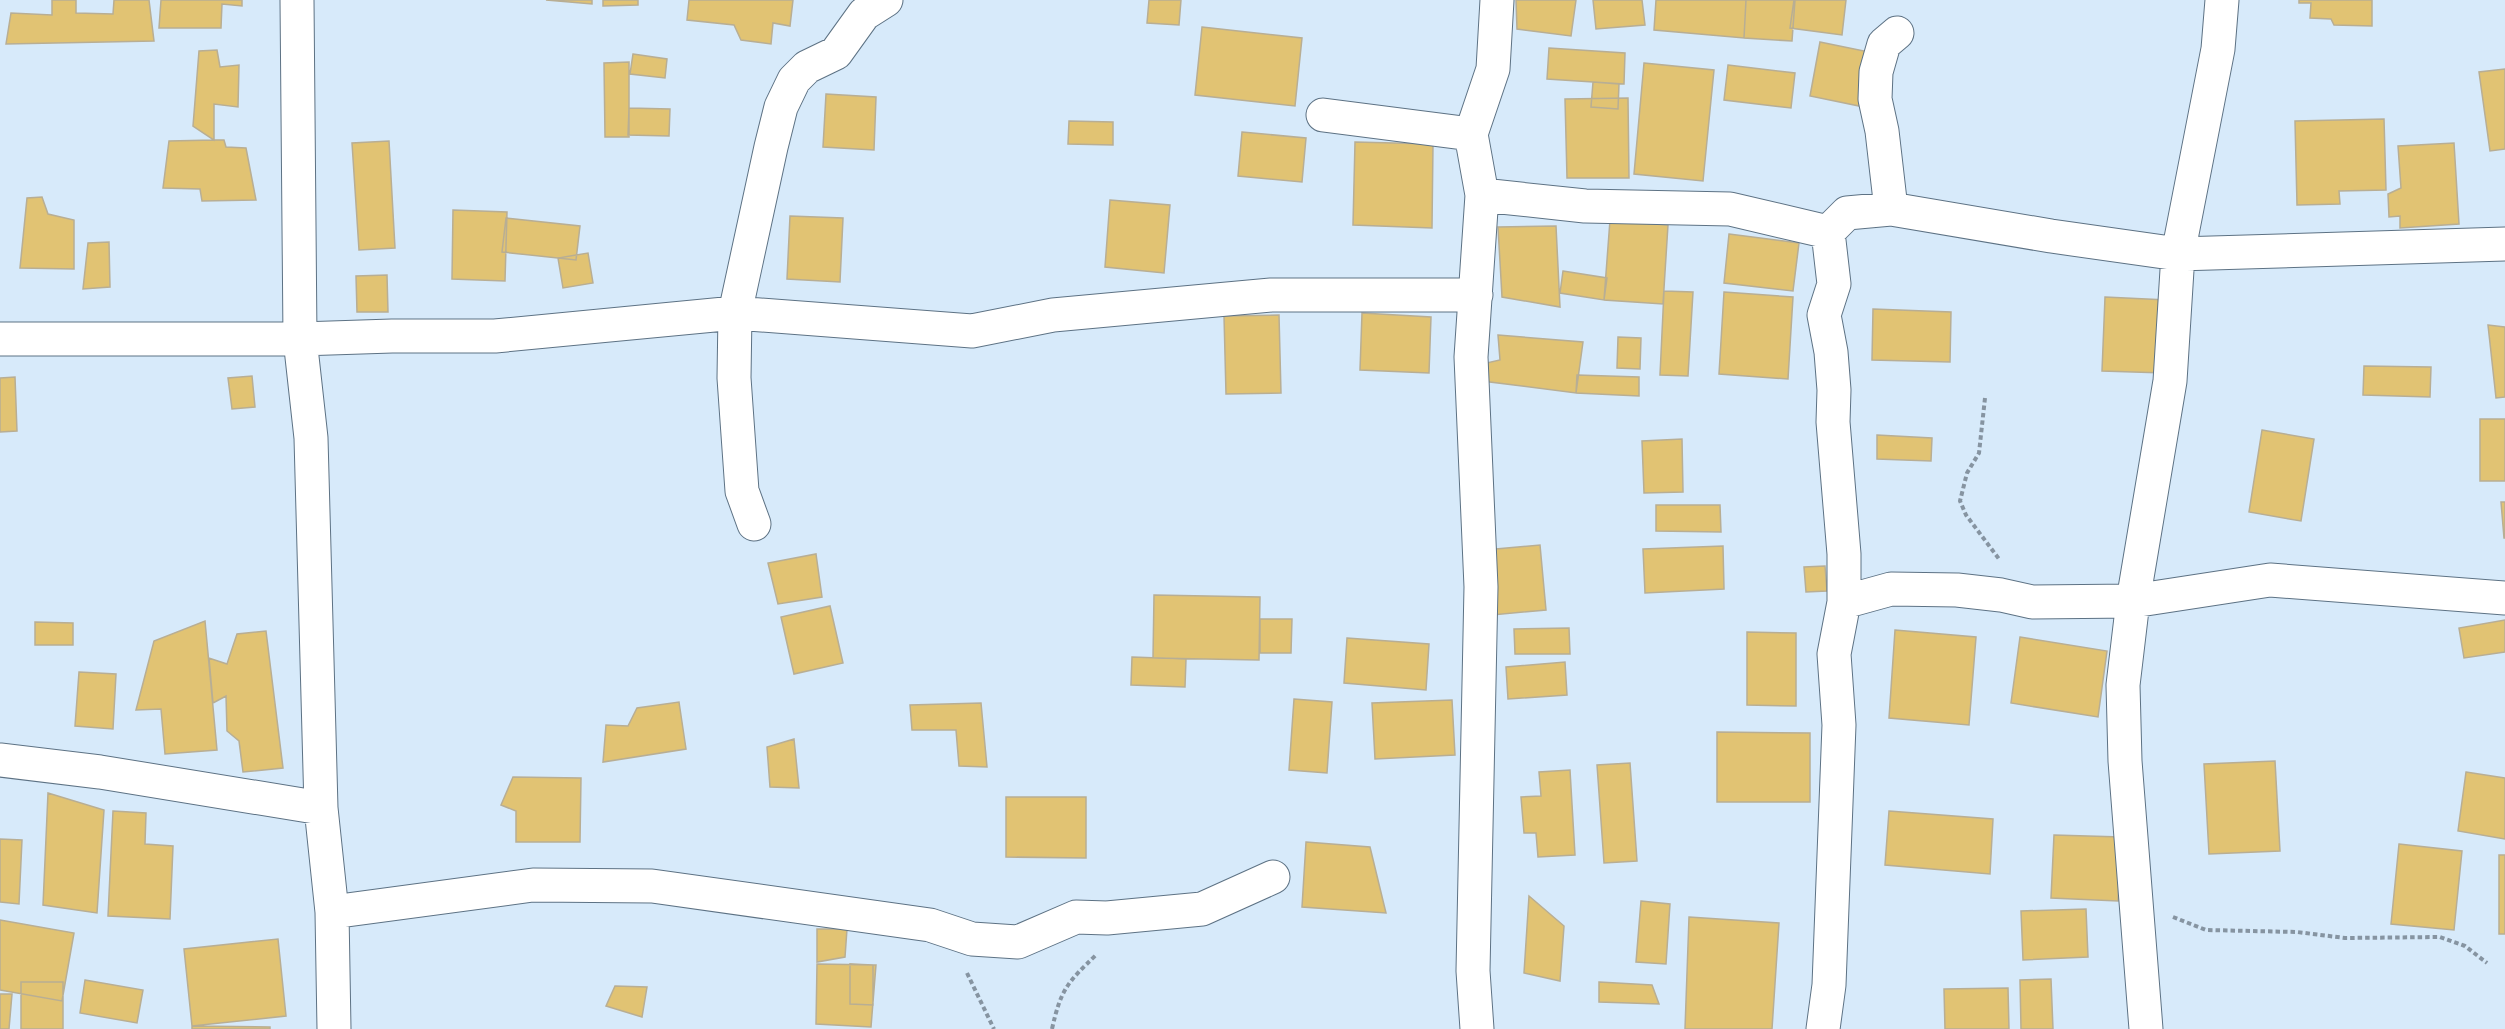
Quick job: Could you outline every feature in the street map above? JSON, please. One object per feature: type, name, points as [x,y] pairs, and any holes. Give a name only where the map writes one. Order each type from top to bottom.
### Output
[{"type":"street","points":[[297,0],[300,339],[311,438],[321,808],[332,912],[334,1029]]},
{"type":"street","points":[[754,524],[742,491],[734,378],[735,313],[781,107],[794,80],[807,67],[836,53],[864,14],[886,0]]},
{"type":"street","points":[[1478,1029],[1473,971],[1481,587],[1471,357],[1482,195],[1471,134],[1493,69],[1497,0]]},
{"type":"street","points":[[2146,1029],[2125,761],[2123,685],[2133,601],[2170,381],[2178,254],[2218,49],[2222,0]]},
{"type":"street","points":[[1891,209],[1882,131],[1875,99],[1876,72],[1884,44],[1897,33]]},
{"type":"street","points":[[1323,115],[1471,134]]},
{"type":"street","points":[[1482,195],[1586,206],[1730,209],[1828,232]]},
{"type":"street","points":[[1828,232],[1847,213],[1891,209],[2051,236],[2178,254],[2505,244]]},
{"type":"street","points":[[1823,1029],[1829,985],[1839,724],[1834,654],[1844,602],[1844,554],[1833,422],[1834,390],[1831,352],[1824,315],[1834,284],[1828,232]]},
{"type":"street","points":[[0,339],[300,339],[495,336],[735,313],[972,331],[1053,315],[1271,295],[1476,295]]},
{"type":"street","points":[[1844,602],[1891,589],[1957,590],[2001,595],[2032,602],[2133,601],[2270,580],[2505,598]]},
{"type":"street","points":[[0,760],[100,772],[321,808]]},
{"type":"street","points":[[332,912],[533,885],[652,886],[930,925],[972,939],[1018,942],[1076,917],[1107,918],[1202,909],[1273,877]]},
{"type":"path","points":[[1985,398],[1979,453],[1967,473],[1961,506],[2032,602]]},
{"type":"path","points":[[2136,902],[2206,930],[2297,932],[2345,938],[2440,937],[2465,946],[2487,963]]},
{"type":"path","points":[[1052,1029],[1058,1000],[1070,980],[1137,914]]},
{"type":"path","points":[[972,939],[967,973],[994,1029]]},
{"type":"building","points":[[52,0],[76,0],[76,13],[113,14],[114,0],[149,0],[154,41],[6,44],[11,13],[52,15]]},
{"type":"building","points":[[161,0],[242,0],[242,6],[222,4],[221,28],[159,28]]},
{"type":"building","points":[[546,0],[592,0],[592,4]]},
{"type":"building","points":[[603,0],[638,0],[638,5],[603,6]]},
{"type":"building","points":[[689,0],[793,0],[790,26],[773,23],[771,44],[741,40],[734,25],[687,20]]},
{"type":"building","points":[[1149,0],[1181,0],[1179,25],[1147,23]]},
{"type":"building","points":[[1516,0],[1576,0],[1571,36],[1517,29]]},
{"type":"building","points":[[1593,0],[1642,0],[1645,25],[1596,29]]},
{"type":"building","points":[[1656,0],[1746,0],[1744,38],[1654,30]]},
{"type":"building","points":[[1746,0],[1795,0],[1792,41],[1744,38]]},
{"type":"building","points":[[1794,0],[1846,0],[1842,35],[1790,28]]},
{"type":"building","points":[[2299,0],[2372,0],[2372,26],[2334,25],[2331,19],[2310,18],[2311,3],[2299,3]]},
{"type":"building","points":[[1202,27],[1302,38],[1295,106],[1195,95]]},
{"type":"building","points":[[1820,42],[1874,53],[1864,107],[1810,96]]},
{"type":"building","points":[[1549,48],[1625,53],[1624,84],[1547,79]]},
{"type":"building","points":[[217,50],[220,67],[239,65],[238,107],[214,104],[214,140],[193,126],[199,51]]},
{"type":"building","points":[[633,54],[667,59],[665,78],[630,74]]},
{"type":"building","points":[[629,62],[629,137],[605,137],[604,63]]},
{"type":"building","points":[[1644,63],[1714,70],[1703,181],[1634,174]]},
{"type":"building","points":[[1728,65],[1795,73],[1791,108],[1724,100]]},
{"type":"building","points":[[2505,69],[2505,149],[2490,151],[2479,72]]},
{"type":"building","points":[[1593,82],[1619,84],[1618,109],[1591,107]]},
{"type":"building","points":[[826,94],[876,97],[874,150],[823,147]]},
{"type":"building","points":[[1628,98],[1629,178],[1567,178],[1565,99]]},
{"type":"building","points":[[629,108],[670,109],[669,136],[628,135]]},
{"type":"building","points":[[2384,119],[2386,190],[2339,191],[2340,204],[2297,205],[2295,121]]},
{"type":"building","points":[[1069,121],[1113,122],[1113,145],[1068,144]]},
{"type":"building","points":[[1242,132],[1306,138],[1302,182],[1238,176]]},
{"type":"building","points":[[224,140],[226,147],[246,148],[256,200],[202,201],[200,189],[163,188],[169,141]]},
{"type":"building","points":[[389,141],[395,248],[359,250],[352,143]]},
{"type":"building","points":[[1355,142],[1433,144],[1432,228],[1353,225]]},
{"type":"building","points":[[2454,143],[2459,224],[2400,228],[2400,216],[2389,217],[2388,194],[2401,188],[2398,146]]},
{"type":"building","points":[[42,197],[48,214],[74,220],[74,269],[20,268],[27,198]]},
{"type":"building","points":[[1110,200],[1170,205],[1164,273],[1105,267]]},
{"type":"building","points":[[453,210],[507,212],[505,281],[452,279]]},
{"type":"building","points":[[790,216],[843,218],[840,282],[787,279]]},
{"type":"building","points":[[506,218],[580,226],[576,260],[502,252]]},
{"type":"building","points":[[1610,220],[1668,225],[1663,304],[1604,300]]},
{"type":"building","points":[[1556,226],[1560,307],[1502,297],[1498,227]]},
{"type":"building","points":[[1729,234],[1799,243],[1793,291],[1724,283]]},
{"type":"building","points":[[109,242],[110,287],[83,289],[88,243]]},
{"type":"building","points":[[588,253],[593,283],[563,288],[558,258]]},
{"type":"building","points":[[1563,271],[1607,278],[1604,300],[1560,293]]},
{"type":"building","points":[[387,275],[388,312],[357,312],[356,276]]},
{"type":"building","points":[[1664,291],[1693,292],[1688,376],[1660,375]]},
{"type":"building","points":[[1724,292],[1793,297],[1788,379],[1719,374]]},
{"type":"building","points":[[2105,297],[2167,300],[2164,373],[2102,371]]},
{"type":"building","points":[[1873,309],[1951,312],[1950,362],[1872,360]]},
{"type":"building","points":[[1362,313],[1431,317],[1429,373],[1360,370]]},
{"type":"building","points":[[1279,315],[1281,393],[1226,394],[1224,316]]},
{"type":"building","points":[[2488,325],[2505,327],[2505,397],[2496,398]]},
{"type":"building","points":[[1498,335],[1583,342],[1576,393],[1482,381],[1482,364],[1500,360]]},
{"type":"building","points":[[1618,337],[1641,338],[1640,369],[1617,368]]},
{"type":"building","points":[[2364,366],[2431,367],[2430,397],[2363,395]]},
{"type":"building","points":[[1577,375],[1639,377],[1639,396],[1576,393]]},
{"type":"building","points":[[252,376],[255,407],[232,409],[228,378]]},
{"type":"building","points":[[15,377],[17,431],[0,432],[0,378]]},
{"type":"building","points":[[2480,419],[2505,419],[2505,481],[2480,481]]},
{"type":"building","points":[[2262,430],[2314,439],[2301,521],[2249,512]]},
{"type":"building","points":[[1877,435],[1932,438],[1931,461],[1877,459]]},
{"type":"building","points":[[1682,439],[1683,492],[1644,493],[1642,441]]},
{"type":"building","points":[[2501,502],[2505,502],[2505,538],[2504,538]]},
{"type":"building","points":[[1656,505],[1720,505],[1721,532],[1656,531]]},
{"type":"building","points":[[1540,545],[1546,610],[1492,615],[1485,550]]},
{"type":"building","points":[[1723,546],[1724,589],[1645,593],[1643,549]]},
{"type":"building","points":[[816,554],[822,597],[778,604],[768,563]]},
{"type":"building","points":[[1825,566],[1827,591],[1806,592],[1804,567]]},
{"type":"building","points":[[1154,595],[1260,597],[1259,660],[1153,658]]},
{"type":"building","points":[[830,606],[843,663],[794,674],[781,617]]},
{"type":"building","points":[[1260,619],[1292,619],[1291,653],[1260,653]]},
{"type":"building","points":[[2505,620],[2505,652],[2464,658],[2459,628]]},
{"type":"building","points":[[205,621],[217,750],[165,754],[161,709],[136,710],[154,641]]},
{"type":"building","points":[[35,622],[73,623],[73,645],[35,645]]},
{"type":"building","points":[[1569,628],[1570,654],[1515,654],[1514,629]]},
{"type":"building","points":[[1895,630],[1976,637],[1969,725],[1889,718]]},
{"type":"building","points":[[266,631],[283,768],[243,772],[239,741],[227,731],[226,696],[213,703],[209,658],[227,664],[237,634]]},
{"type":"building","points":[[1747,632],[1796,633],[1796,706],[1747,705]]},
{"type":"building","points":[[2020,637],[2107,651],[2098,717],[2011,703]]},
{"type":"building","points":[[1347,638],[1429,644],[1426,690],[1344,683]]},
{"type":"building","points":[[1132,657],[1186,659],[1185,687],[1131,685]]},
{"type":"building","points":[[1565,662],[1567,695],[1508,699],[1506,667]]},
{"type":"building","points":[[79,672],[116,674],[113,729],[75,726]]},
{"type":"building","points":[[1294,699],[1332,702],[1327,773],[1289,770]]},
{"type":"building","points":[[1452,700],[1455,755],[1375,759],[1372,703]]},
{"type":"building","points":[[679,702],[686,749],[603,762],[606,725],[628,726],[637,708]]},
{"type":"building","points":[[981,703],[987,767],[959,766],[956,730],[912,730],[910,705]]},
{"type":"building","points":[[1717,732],[1810,733],[1810,802],[1717,802]]},
{"type":"building","points":[[794,739],[799,788],[770,787],[767,747]]},
{"type":"building","points":[[2275,761],[2280,851],[2209,854],[2204,764]]},
{"type":"building","points":[[1630,763],[1637,861],[1604,863],[1597,765]]},
{"type":"building","points":[[1570,770],[1575,855],[1538,857],[1536,833],[1524,833],[1521,797],[1541,796],[1539,772]]},
{"type":"building","points":[[2466,772],[2505,778],[2505,839],[2458,831]]},
{"type":"building","points":[[513,777],[581,778],[580,842],[516,842],[516,811],[501,805]]},
{"type":"building","points":[[48,793],[104,810],[97,913],[43,905]]},
{"type":"building","points":[[1006,797],[1086,797],[1086,858],[1006,857]]},
{"type":"building","points":[[113,811],[146,813],[145,844],[173,846],[170,919],[108,916]]},
{"type":"building","points":[[1889,811],[1993,819],[1990,874],[1885,865]]},
{"type":"building","points":[[2054,835],[2121,837],[2118,901],[2051,898]]},
{"type":"building","points":[[0,839],[22,840],[19,904],[0,902]]},
{"type":"building","points":[[1306,842],[1370,847],[1386,913],[1302,907]]},
{"type":"building","points":[[2399,844],[2462,851],[2454,930],[2391,924]]},
{"type":"building","points":[[2499,855],[2505,855],[2505,934],[2499,934]]},
{"type":"building","points":[[1529,896],[1564,926],[1560,981],[1524,973]]},
{"type":"building","points":[[1641,901],[1670,904],[1666,964],[1636,962]]},
{"type":"building","points":[[2086,909],[2088,957],[2023,960],[2021,911]]},
{"type":"building","points":[[1689,917],[1779,923],[1772,1029],[1685,1029]]},
{"type":"building","points":[[0,920],[74,933],[62,1001],[0,990]]},
{"type":"building","points":[[817,929],[847,929],[845,957],[817,962]]},
{"type":"building","points":[[278,939],[286,1016],[192,1026],[184,949]]},
{"type":"building","points":[[817,964],[876,965],[871,1027],[816,1024]]},
{"type":"building","points":[[850,964],[873,965],[873,1005],[850,1004]]},
{"type":"building","points":[[2051,979],[2053,1029],[2021,1029],[2020,980]]},
{"type":"building","points":[[85,980],[143,990],[137,1023],[80,1013]]},
{"type":"building","points":[[21,982],[63,982],[63,1029],[21,1029]]},
{"type":"building","points":[[1599,982],[1652,985],[1659,1004],[1599,1002]]},
{"type":"building","points":[[615,986],[647,987],[642,1017],[606,1006]]},
{"type":"building","points":[[2008,988],[2009,1029],[1945,1029],[1944,989]]},
{"type":"building","points":[[0,994],[12,994],[9,1029],[0,1029]]},
{"type":"building","points":[[192,1026],[270,1027],[270,1029],[192,1029]]}]
